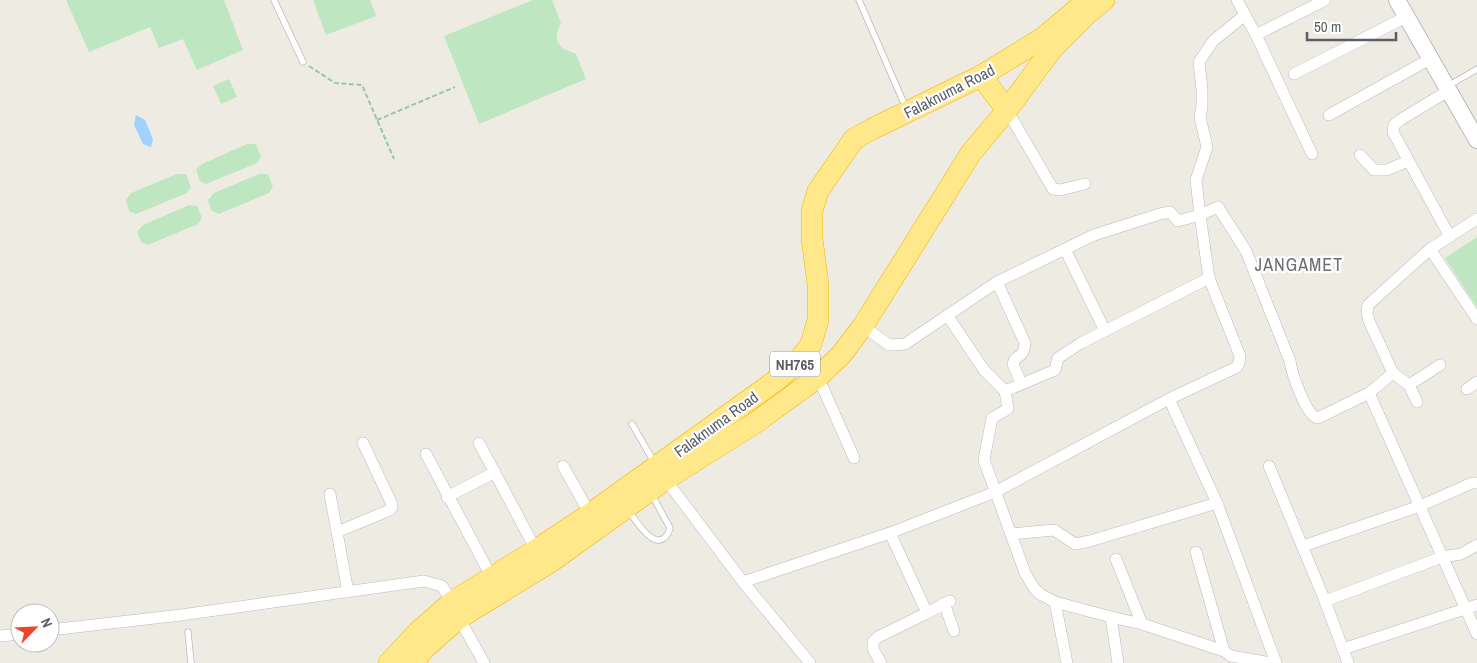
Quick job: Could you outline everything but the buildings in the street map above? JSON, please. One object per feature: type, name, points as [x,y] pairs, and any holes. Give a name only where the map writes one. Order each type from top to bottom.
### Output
[{"type":"highway","name":"Falaknuma Road","points":[[412,663],[456,610],[492,578],[590,514],[658,479],[755,423],[818,378],[841,355],[863,326],[971,153],[1007,110],[1052,48],[1104,0]]},
{"type":"highway","name":"Falaknuma Road","points":[[389,663],[418,632],[552,560],[627,508],[658,479],[799,360],[811,344],[818,320],[818,284],[812,239],[812,211],[818,191],[854,139],[981,76],[1043,38],[1079,2]]},
{"type":"highway","points":[[981,76],[1007,110]]},
{"type":"street","points":[[1237,0],[1256,35],[1312,154]]},
{"type":"street","points":[[1256,35],[1325,0]]},
{"type":"street","points":[[1397,0],[1447,89],[1475,131]]},
{"type":"street","points":[[743,582],[890,533],[995,492],[1168,399],[1232,370],[1240,363],[1240,356],[1209,278],[1196,180],[1207,147],[1200,117],[1202,89],[1199,62],[1213,41],[1245,15]]},
{"type":"street","points":[[1294,74],[1406,17]]},
{"type":"street","points":[[1329,115],[1430,59]]},
{"type":"street","points":[[1447,89],[1394,125],[1395,137],[1450,236]]},
{"type":"street","points":[[1007,110],[1053,189],[1060,190],[1085,184]]},
{"type":"street","points":[[1360,155],[1374,170],[1386,170],[1408,161]]},
{"type":"street","points":[[863,326],[889,345],[905,344],[997,282],[1094,235],[1160,214],[1170,212],[1178,221],[1218,208],[1246,251],[1290,361],[1292,375],[1313,416],[1320,417],[1369,393],[1393,373]]},
{"type":"street","points":[[1417,402],[1409,385],[1393,373],[1366,313],[1368,305],[1430,249],[1477,219]]},
{"type":"street","points":[[1065,249],[1105,331]]},
{"type":"street","points":[[1430,249],[1477,319]]},
{"type":"street","points":[[1005,391],[1055,370],[1058,358],[1081,343],[1209,278]]},
{"type":"street","points":[[997,282],[1025,342],[1022,356],[1015,359],[1013,364],[1021,383]]},
{"type":"street","points":[[947,316],[984,370],[1005,391],[1008,409],[992,418],[984,460],[1025,573],[1034,588],[1040,594],[1055,602],[1142,624],[1230,657],[1271,663]]},
{"type":"street","points":[[1409,385],[1440,365]]},
{"type":"street","points":[[818,378],[854,458]]},
{"type":"street","points":[[1467,389],[1477,382]]},
{"type":"street","points":[[1369,393],[1442,557],[1472,607],[1477,634]]},
{"type":"street","points":[[1168,399],[1216,503],[1276,663]]},
{"type":"street","points":[[337,532],[390,510],[392,507],[363,443]]},
{"type":"street","points":[[479,443],[536,550]]},
{"type":"street","points":[[426,454],[492,578]]},
{"type":"street","points":[[563,466],[590,514]]},
{"type":"street","points":[[1269,466],[1325,600],[1348,663]]},
{"type":"street","points":[[448,497],[494,472]]},
{"type":"street","points":[[658,479],[810,663]]},
{"type":"street","points":[[1303,546],[1420,506],[1472,483],[1477,483]]},
{"type":"street","points":[[330,494],[348,592]]},
{"type":"street","points":[[1011,534],[1054,530],[1075,544],[1216,503]]},
{"type":"street","points":[[890,533],[926,613]]},
{"type":"street","points":[[1325,600],[1442,557],[1460,554],[1477,545]]},
{"type":"street","points":[[1196,552],[1230,657]]},
{"type":"street","points":[[1116,559],[1142,624]]},
{"type":"street","points":[[60,629],[181,615],[424,581],[442,586],[484,663]]},
{"type":"street","points":[[881,663],[873,649],[873,642],[878,637],[947,602],[954,631]]},
{"type":"street","points":[[1055,602],[1067,663]]},
{"type":"street","points":[[1343,649],[1472,607]]},
{"type":"street","points":[[1111,617],[1118,663]]},
{"type":"lane","points":[[274,0],[303,62]]},
{"type":"lane","points":[[859,0],[907,112]]},
{"type":"lane","points":[[1447,89],[1477,70]]},
{"type":"lane","points":[[627,508],[651,538],[657,541],[662,540],[669,532],[670,528],[658,479],[632,424]]},
{"type":"lane","points":[[188,632],[191,663]]},
{"type":"path","points":[[303,62],[335,83],[362,85],[394,159]]},
{"type":"path","points":[[377,120],[455,87]]},
{"type":"green space","points":[[66,0],[224,0],[243,50],[197,70],[183,39],[159,48],[150,27],[89,52]]},
{"type":"green space","points":[[313,0],[370,0],[376,16],[326,35]]},
{"type":"green space","points":[[533,0],[552,0],[561,23],[557,32],[557,41],[562,48],[576,54],[586,79],[479,124],[444,36]]},
{"type":"green space","points":[[229,79],[237,97],[221,104],[213,86]]},
{"type":"green space","points":[[247,144],[256,144],[261,157],[257,163],[206,184],[200,181],[196,170],[202,164]]},
{"type":"green space","points":[[177,174],[186,174],[191,187],[187,193],[136,214],[129,211],[126,200],[131,193]]},
{"type":"green space","points":[[259,174],[268,174],[273,187],[269,193],[219,214],[212,211],[208,200],[214,193]]},
{"type":"green space","points":[[189,205],[197,206],[202,218],[198,224],[148,245],[141,242],[137,232],[143,225]]},
{"type":"green space","points":[[1477,237],[1477,307],[1445,258]]},
{"type":"water","points":[[136,115],[145,120],[153,139],[151,147],[143,144],[134,125]]},
{"type":"district","name":"JANGAMET","points":[[1299,264]]}]
